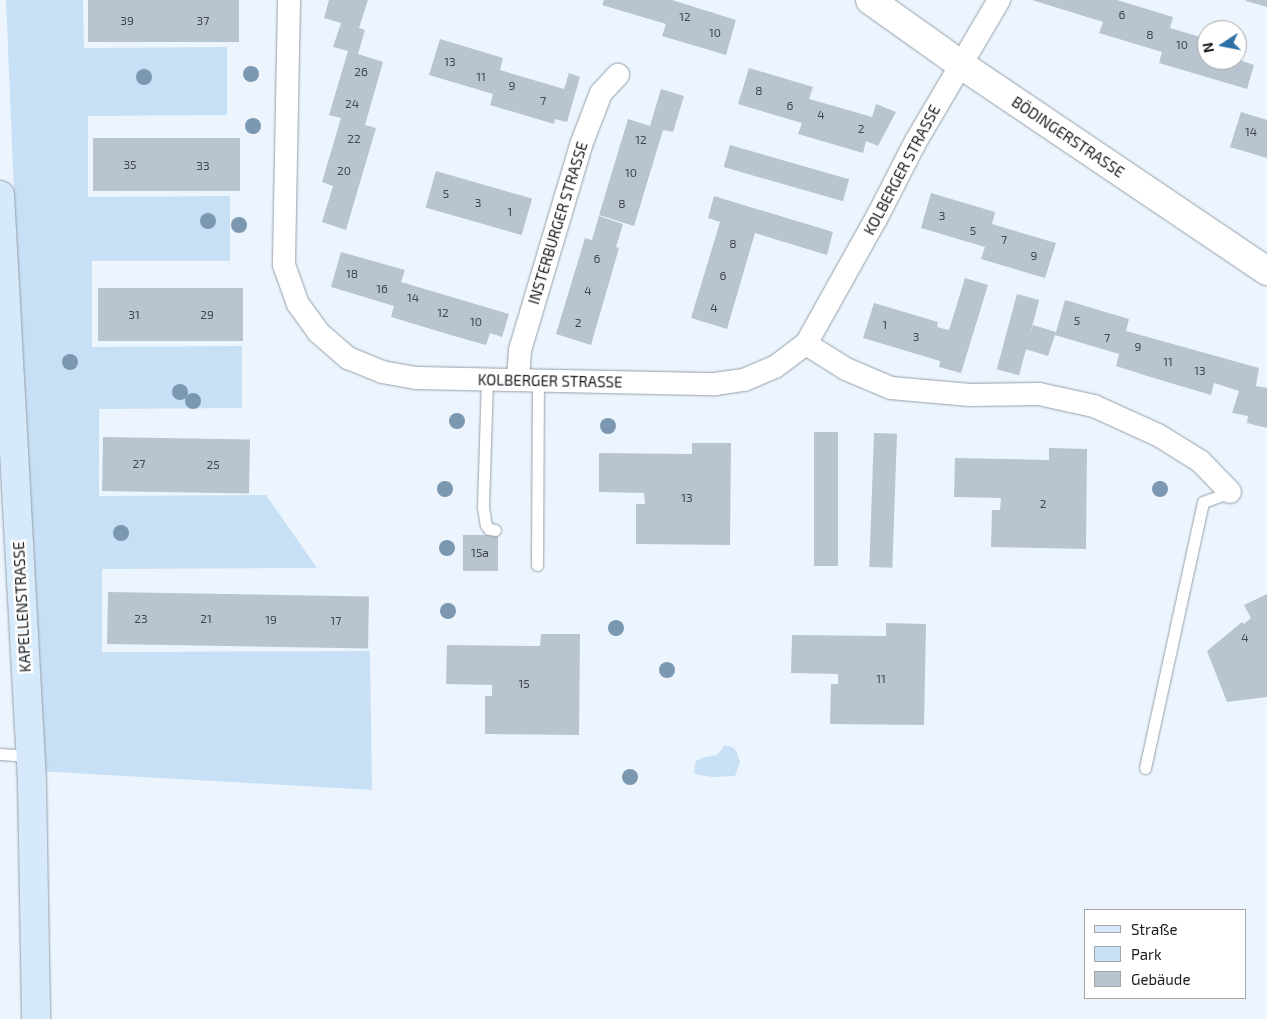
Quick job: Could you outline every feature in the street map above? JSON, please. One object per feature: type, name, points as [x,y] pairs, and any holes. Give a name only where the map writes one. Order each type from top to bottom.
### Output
[{"type":"main road","name":"KAPELLENSTRASSE","points":[[0,195],[30,756],[36,1019]]},
{"type":"street","name":"KOLBERGER STRASSE","points":[[289,0],[284,265],[298,304],[318,332],[348,358],[374,368],[417,378],[725,382],[744,380],[775,367],[806,344],[960,64],[999,0]]},
{"type":"street","name":"BÖDINGERSTRASSE","points":[[870,0],[960,64],[1267,271]]},
{"type":"street","name":"INSTERBURGER STRASSE","points":[[528,380],[520,350],[581,145],[601,93],[618,75]]},
{"type":"street","points":[[806,344],[846,369],[891,388],[970,395],[1039,394],[1094,406],[1158,436],[1200,460],[1230,492]]},
{"type":"lane","points":[[487,379],[484,513],[489,529],[495,530]]},
{"type":"lane","points":[[528,380],[537,565]]},
{"type":"lane","points":[[1145,768],[1203,502],[1230,492]]},
{"type":"lane","points":[[0,754],[30,756]]},
{"type":"green space","points":[[6,0],[83,0],[84,48],[227,47],[227,115],[88,116],[88,197],[230,196],[230,261],[92,261],[92,347],[242,346],[242,408],[99,409],[99,496],[266,495],[317,568],[102,569],[102,652],[370,651],[372,790],[38,771]]},
{"type":"green space","points":[[725,745],[734,748],[740,762],[735,776],[713,777],[698,775],[694,772],[696,761],[717,755]]},
{"type":"building","points":[[88,0],[239,0],[239,42],[88,42]]},
{"type":"building","points":[[329,0],[368,0],[359,28],[365,30],[358,54],[383,62],[365,125],[376,128],[346,230],[322,222],[333,186],[322,182],[341,118],[329,115],[348,51],[333,47],[341,23],[324,18]]},
{"type":"building","points":[[604,0],[672,0],[736,20],[726,55],[662,36],[666,24],[602,5]]},
{"type":"building","points":[[1032,0],[1117,0],[1173,17],[1170,28],[1197,36],[1197,70],[1247,70],[1247,63],[1254,65],[1247,89],[1159,63],[1162,52],[1099,33],[1103,22]]},
{"type":"building","points":[[1267,0],[1267,7],[1246,1]]},
{"type":"building","points":[[440,39],[503,58],[500,70],[564,89],[569,73],[580,77],[567,122],[555,119],[554,124],[490,105],[493,94],[429,75]]},
{"type":"building","points":[[749,68],[813,87],[809,99],[872,117],[876,104],[896,112],[878,146],[866,141],[863,153],[798,134],[802,123],[738,104]]},
{"type":"building","points":[[661,89],[684,96],[673,132],[663,130],[634,226],[599,215],[628,119],[650,126]]},
{"type":"building","points":[[1241,112],[1267,120],[1267,158],[1230,147]]},
{"type":"building","points":[[93,138],[240,138],[240,191],[93,191]]},
{"type":"building","points":[[730,145],[849,179],[843,201],[724,167]]},
{"type":"building","points":[[436,171],[532,199],[522,235],[426,208]]},
{"type":"building","points":[[931,193],[995,212],[992,224],[1056,243],[1045,278],[981,259],[985,247],[921,228]]},
{"type":"building","points":[[714,196],[833,232],[827,255],[755,233],[727,329],[691,318],[720,222],[708,218]]},
{"type":"building","points":[[599,216],[623,224],[616,247],[619,248],[591,345],[556,334],[585,238],[592,240]]},
{"type":"building","points":[[341,252],[405,270],[401,282],[509,314],[502,337],[490,333],[486,345],[454,336],[391,317],[394,306],[331,287]]},
{"type":"building","points":[[965,278],[988,285],[961,373],[939,367],[940,361],[863,338],[874,303],[938,322],[937,327],[949,330]]},
{"type":"building","points":[[98,288],[243,288],[243,341],[98,341]]},
{"type":"building","points":[[1017,294],[1039,300],[1019,375],[997,369]]},
{"type":"building","points":[[1065,300],[1129,319],[1126,331],[1259,368],[1256,386],[1267,388],[1267,428],[1247,423],[1248,416],[1232,413],[1239,391],[1214,383],[1211,395],[1147,376],[1116,366],[1119,354],[1055,335],[1048,356],[1025,349],[1033,325],[1056,332]]},
{"type":"building","points":[[814,432],[838,432],[838,566],[814,566]]},
{"type":"building","points":[[874,433],[897,434],[892,568],[869,567]]},
{"type":"building","points":[[103,437],[250,440],[249,494],[102,491]]},
{"type":"building","points":[[692,443],[731,443],[730,545],[636,544],[636,504],[645,504],[644,493],[599,492],[599,453],[692,454]]},
{"type":"building","points":[[1049,448],[1087,449],[1086,549],[991,547],[992,510],[1000,510],[1001,498],[954,497],[955,458],[1049,460]]},
{"type":"building","points":[[463,535],[498,535],[498,571],[463,571]]},
{"type":"building","points":[[108,592],[369,597],[368,649],[107,644]]},
{"type":"building","points":[[1267,594],[1267,697],[1227,702],[1207,651],[1242,622],[1244,624],[1251,618],[1244,605]]},
{"type":"building","points":[[886,623],[926,624],[924,725],[830,724],[831,684],[838,684],[838,674],[791,673],[792,635],[886,636]]},
{"type":"building","points":[[541,634],[580,634],[579,735],[485,734],[485,696],[492,696],[492,685],[446,684],[447,645],[540,646]]}]
